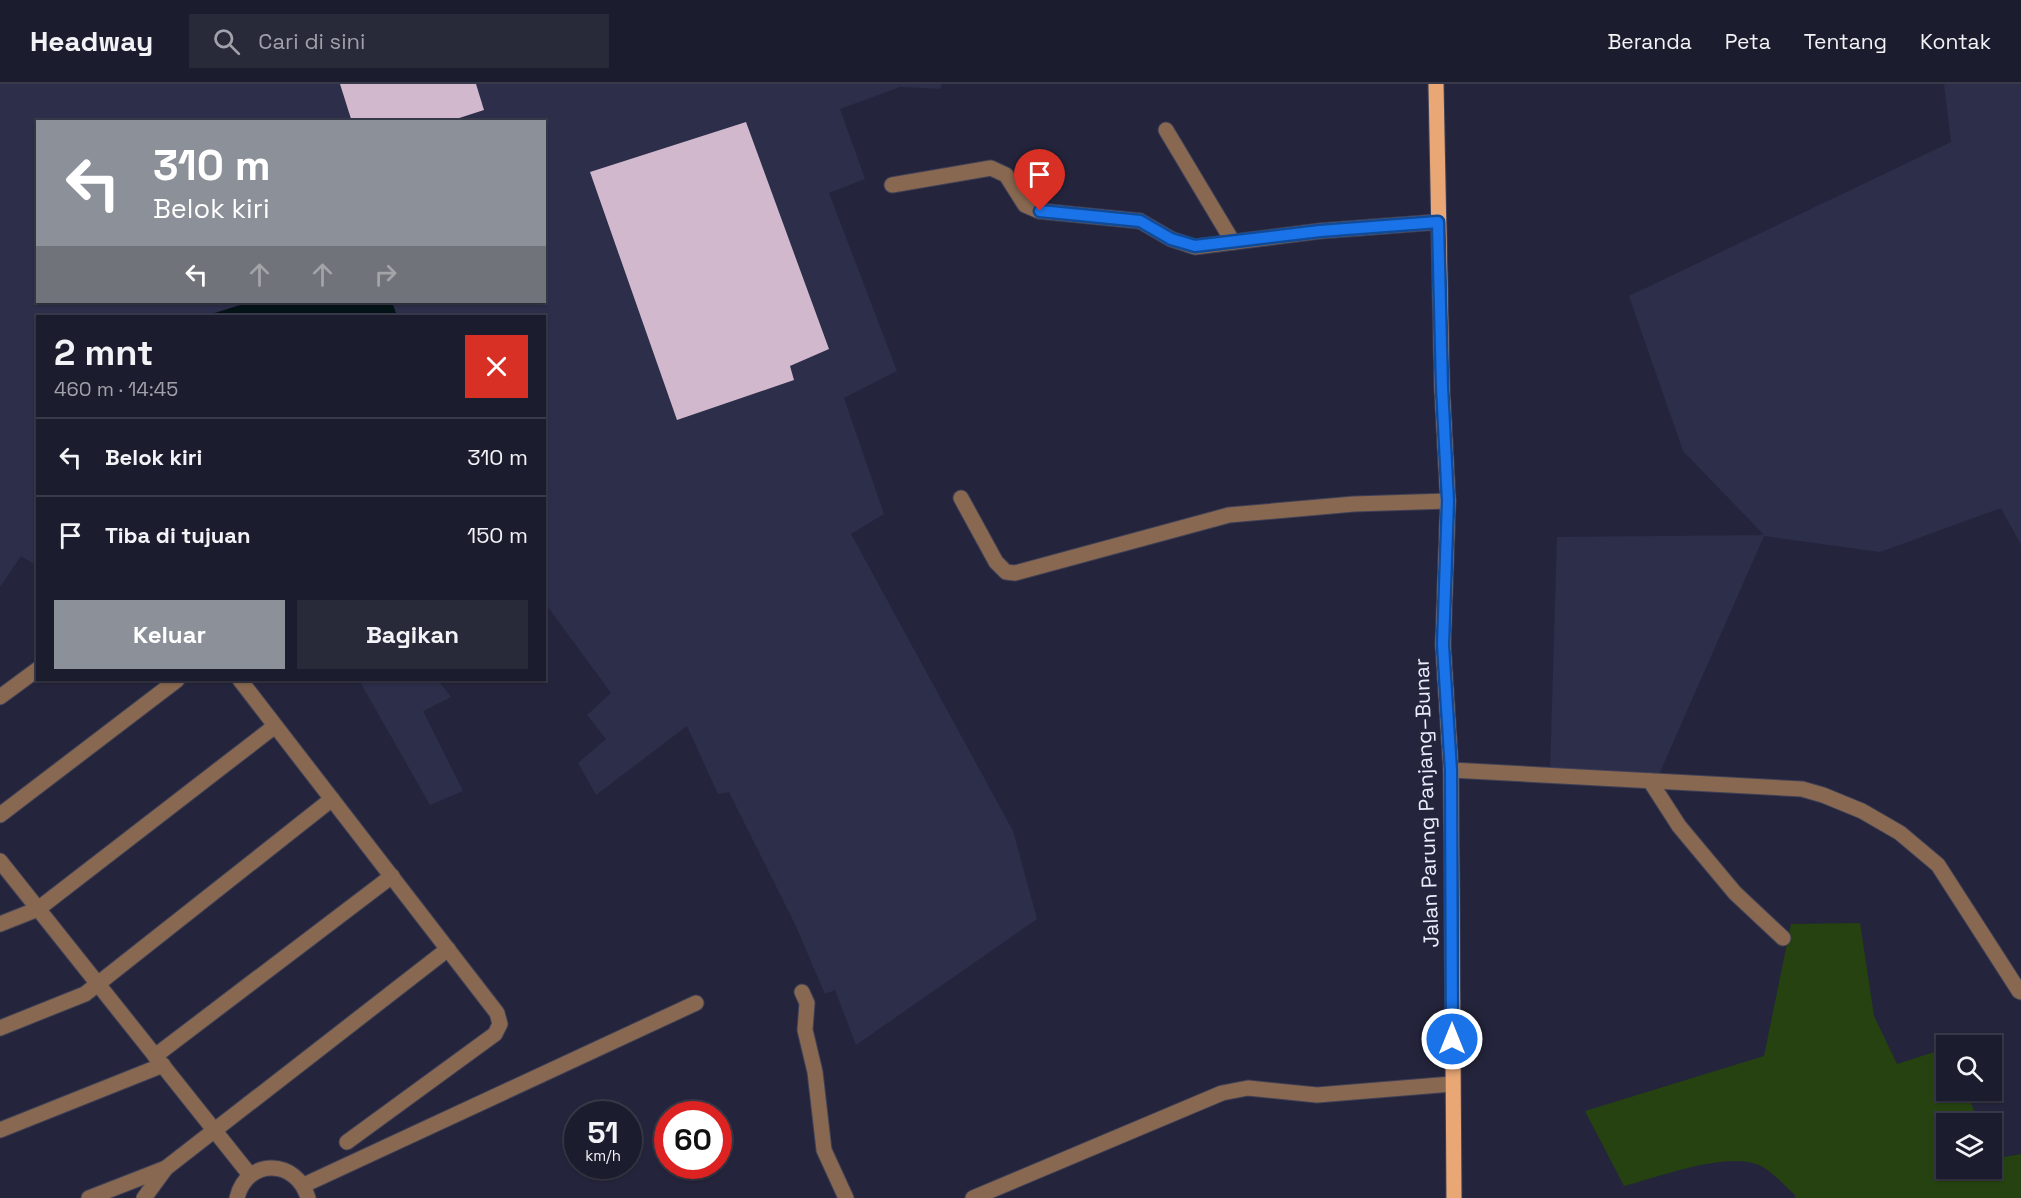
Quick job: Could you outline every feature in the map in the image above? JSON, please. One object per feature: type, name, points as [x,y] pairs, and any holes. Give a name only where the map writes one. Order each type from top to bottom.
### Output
[{"type":"main road","name":"Jalan Parung Panjang–Bunar","points":[[1436,84],[1442,387],[1448,501],[1443,645],[1451,770],[1454,1198]]},
{"type":"street","points":[[1166,130],[1233,242]]},
{"type":"street","points":[[892,185],[991,168],[1006,175],[1025,205],[1040,211],[1140,221],[1171,239],[1195,246],[1320,231],[1438,222]]},
{"type":"street","points":[[961,498],[996,562],[1006,572],[1015,573],[1229,515],[1354,504],[1448,501]]},
{"type":"street","points":[[0,697],[36,670]]},
{"type":"street","points":[[0,815],[176,681]]},
{"type":"street","points":[[241,681],[497,1013],[500,1024],[495,1034],[347,1142]]},
{"type":"street","points":[[0,924],[38,909],[275,726]]},
{"type":"street","points":[[1451,770],[1802,789],[1823,795],[1862,811],[1900,833],[1938,865],[2021,992]]},
{"type":"street","points":[[1650,781],[1679,826],[1735,892],[1782,938]]},
{"type":"street","points":[[0,1028],[85,994],[332,799]]},
{"type":"street","points":[[0,861],[250,1175]]},
{"type":"street","points":[[0,1130],[159,1060],[392,876]]},
{"type":"street","points":[[89,1198],[166,1168],[448,949]]},
{"type":"street","points":[[802,992],[807,1003],[806,1030],[815,1072],[824,1150],[846,1198]]},
{"type":"street","points":[[237,1198],[242,1185],[250,1175],[273,1167],[296,1176],[306,1191],[696,1003]]},
{"type":"street","points":[[973,1198],[1222,1093],[1248,1088],[1317,1095],[1452,1084]]},
{"type":"street","points":[[144,1198],[166,1168]]},
{"type":"shaded area","points":[[0,84],[942,84],[940,89],[900,87],[840,109],[865,179],[829,193],[897,371],[844,398],[884,514],[851,534],[1013,831],[1037,919],[856,1045],[835,990],[825,994],[794,922],[729,792],[718,794],[687,726],[596,795],[578,763],[606,739],[587,715],[611,693],[546,604],[546,315],[36,315],[36,565],[21,556],[0,587]]},
{"type":"shaded area","points":[[1944,84],[2021,84],[2021,545],[2001,508],[1880,552],[1764,536],[1657,779],[1550,771],[1557,537],[1764,535],[1683,451],[1629,296],[1951,142]]},
{"type":"shaded area","points":[[247,303],[392,303],[397,315],[208,315]]},
{"type":"shaded area","points":[[360,681],[439,681],[451,697],[423,711],[463,791],[430,805]]},
{"type":"green space","points":[[1860,923],[1874,1016],[1897,1064],[1936,1052],[1936,1101],[1970,1101],[1975,1113],[1936,1113],[1936,1179],[2002,1179],[2002,1158],[2021,1154],[2021,1198],[1795,1198],[1795,1195],[1778,1178],[1759,1165],[1729,1161],[1692,1167],[1624,1186],[1585,1111],[1764,1056],[1791,924]]},
{"type":"building","points":[[340,84],[476,84],[484,110],[453,120],[351,120]]},
{"type":"building","points":[[746,122],[829,349],[790,366],[794,380],[677,420],[590,172]]},
{"type":"route","points":[[1040,211],[1140,221],[1171,239],[1195,246],[1320,231],[1438,222],[1442,387],[1448,501],[1443,645],[1451,770],[1452,1039]]}]
